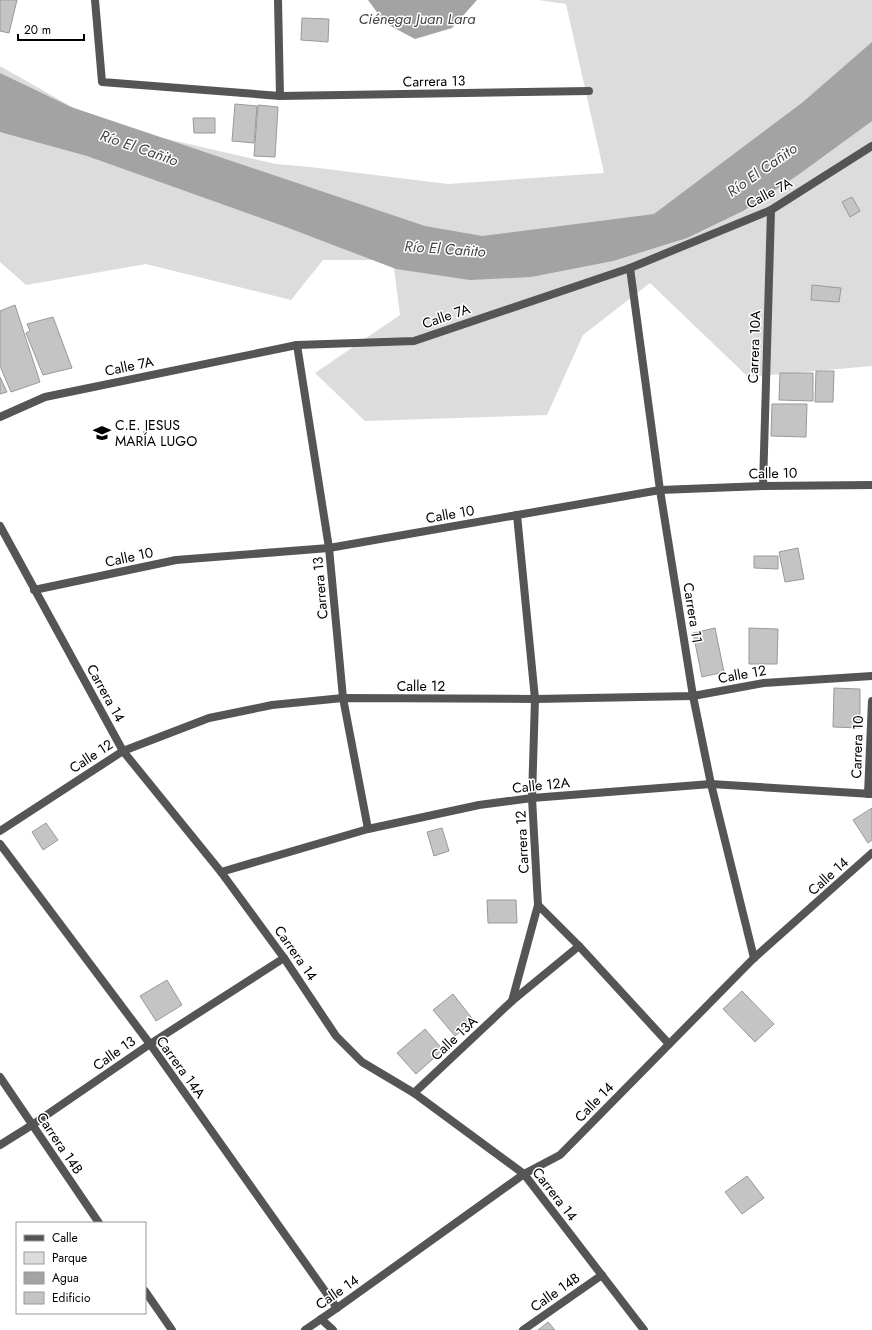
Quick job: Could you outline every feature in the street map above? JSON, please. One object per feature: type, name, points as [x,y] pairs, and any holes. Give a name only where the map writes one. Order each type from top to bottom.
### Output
[{"type":"street","name":"Carrera 13","points":[[95,0],[102,82],[280,96],[589,91]]},
{"type":"street","points":[[278,0],[280,96]]},
{"type":"street","name":"Calle 7A","points":[[0,416],[45,397],[296,345],[414,341],[630,268],[771,210],[872,146]]},
{"type":"street","name":"Carrera 10A","points":[[763,486],[771,210]]},
{"type":"street","name":"Carrera 11","points":[[630,268],[660,490],[693,696],[711,784],[754,958]]},
{"type":"street","name":"Carrera 13","points":[[296,345],[329,548],[343,698],[368,829]]},
{"type":"street","name":"Calle 10","points":[[34,590],[176,560],[329,548],[660,490],[763,486],[872,485]]},
{"type":"street","name":"Carrera 12","points":[[517,515],[535,699],[532,798],[538,905]]},
{"type":"street","name":"Carrera 14","points":[[0,526],[123,751],[221,872],[284,958],[336,1036],[362,1062],[414,1093],[524,1174],[644,1330]]},
{"type":"street","name":"Calle 12","points":[[0,831],[123,751],[209,718],[272,705],[343,698],[535,699],[693,696],[764,683],[872,676]]},
{"type":"street","name":"Carrera 10","points":[[870,794],[872,701]]},
{"type":"street","name":"Calle 12A","points":[[221,872],[368,829],[479,805],[532,798],[711,784],[870,794]]},
{"type":"street","name":"Carrera 14A","points":[[0,844],[150,1044],[337,1308]]},
{"type":"street","name":"Calle 14","points":[[305,1330],[524,1174],[560,1155],[754,958],[872,853]]},
{"type":"street","points":[[512,1001],[538,905],[579,946],[669,1044]]},
{"type":"street","name":"Calle 13A","points":[[414,1093],[512,1001],[579,946]]},
{"type":"street","name":"Calle 13","points":[[0,1145],[32,1125],[150,1044],[284,958]]},
{"type":"street","name":"Carrera 14B","points":[[0,1077],[98,1222]]},
{"type":"street","name":"Calle 14B","points":[[523,1330],[602,1275]]},
{"type":"street","points":[[146,1292],[172,1330]]},
{"type":"street","points":[[321,1319],[333,1330]]},
{"type":"green space","points":[[538,0],[872,0],[872,366],[748,377],[650,283],[583,335],[547,415],[365,421],[315,373],[400,315],[393,260],[323,260],[291,300],[146,264],[26,285],[0,262],[0,66],[102,124],[276,164],[448,184],[604,173],[566,4]]},
{"type":"water","name":"Ciénega Juan Lara","points":[[368,0],[477,0],[452,28],[415,39],[385,23]]},
{"type":"water","name":"Río El Cañito","points":[[872,42],[872,121],[798,175],[743,211],[687,238],[613,261],[531,277],[470,280],[396,269],[286,227],[87,156],[0,132],[0,73],[71,107],[425,226],[482,236],[654,214],[803,102]]},
{"type":"building","points":[[0,0],[17,0],[9,33],[0,31]]},
{"type":"building","points":[[302,18],[329,19],[328,42],[301,40]]},
{"type":"building","points":[[235,104],[257,106],[254,143],[232,141]]},
{"type":"building","points":[[258,105],[278,107],[275,157],[254,156]]},
{"type":"building","points":[[193,118],[215,118],[215,133],[194,133]]},
{"type":"building","points":[[852,197],[860,211],[850,217],[842,202]]},
{"type":"building","points":[[812,285],[841,288],[839,302],[811,300]]},
{"type":"building","points":[[15,305],[40,382],[11,392],[0,366],[0,311]]},
{"type":"building","points":[[53,317],[72,368],[43,375],[26,333],[30,331],[27,324]]},
{"type":"building","points":[[816,371],[834,371],[833,402],[815,402]]},
{"type":"building","points":[[780,373],[813,373],[813,401],[779,400]]},
{"type":"building","points":[[0,377],[7,392],[0,394]]},
{"type":"building","points":[[772,404],[807,404],[806,437],[771,436]]},
{"type":"building","points":[[798,548],[804,579],[785,582],[779,552]]},
{"type":"building","points":[[754,556],[778,556],[778,569],[754,568]]},
{"type":"building","points":[[715,628],[724,672],[702,677],[693,633]]},
{"type":"building","points":[[749,628],[778,629],[777,664],[749,664]]},
{"type":"building","points":[[834,688],[860,689],[860,728],[833,727]]},
{"type":"building","points":[[872,808],[872,840],[868,843],[853,820]]},
{"type":"building","points":[[46,823],[58,840],[43,850],[32,832]]},
{"type":"building","points":[[442,828],[449,851],[434,856],[427,832]]},
{"type":"building","points":[[487,900],[516,900],[517,923],[488,923]]},
{"type":"building","points":[[167,980],[182,1005],[156,1021],[140,996]]},
{"type":"building","points":[[742,991],[774,1024],[755,1042],[723,1009]]},
{"type":"building","points":[[453,994],[474,1021],[455,1036],[433,1010]]},
{"type":"building","points":[[425,1029],[443,1050],[416,1074],[397,1053]]},
{"type":"building","points":[[747,1176],[764,1198],[742,1214],[725,1192]]},
{"type":"building","points":[[548,1322],[555,1330],[538,1330]]},
{"type":"place","name":"C.E. JESUS MARÍA LUGO","points":[[102,433]]}]
